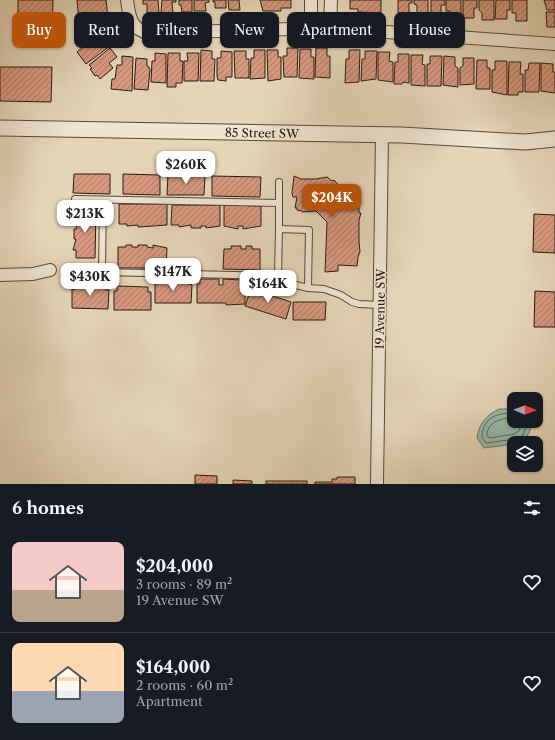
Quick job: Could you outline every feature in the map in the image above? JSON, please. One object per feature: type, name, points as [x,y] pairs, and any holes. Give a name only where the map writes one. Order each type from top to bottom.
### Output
[{"type":"street","points":[[127,0],[130,20],[136,28],[146,33],[287,29]]},
{"type":"street","points":[[311,0],[311,12]]},
{"type":"street","points":[[331,0],[331,12]]},
{"type":"street","points":[[386,32],[555,44]]},
{"type":"street","name":"85 Street SW","points":[[0,128],[382,135],[524,142],[555,148]]},
{"type":"street","name":"19 Avenue SW","points":[[377,484],[382,135]]},
{"type":"street","name":"85 Street SW","points":[[524,142],[555,139]]},
{"type":"street","points":[[0,275],[33,274],[50,270]]},
{"type":"lane","points":[[278,276],[279,182]]},
{"type":"lane","points":[[75,199],[279,203]]},
{"type":"lane","points":[[102,272],[103,200]]},
{"type":"lane","points":[[279,229],[309,230],[308,288]]},
{"type":"lane","points":[[72,272],[278,276],[284,282],[308,288],[324,289],[359,304],[380,305]]},
{"type":"water","points":[[499,409],[507,409],[507,428],[530,428],[530,430],[526,436],[507,436],[507,445],[484,448],[477,438],[478,433],[484,420]]},
{"type":"building","points":[[18,0],[53,0],[53,12],[18,12]]},
{"type":"building","points":[[77,0],[106,0],[107,12],[78,12]]},
{"type":"building","points":[[143,0],[158,0],[159,12],[147,12],[147,4],[143,4]]},
{"type":"building","points":[[162,0],[176,0],[176,2],[172,2],[173,12],[161,12]]},
{"type":"building","points":[[179,0],[192,0],[192,12],[182,12],[181,5],[179,5]]},
{"type":"building","points":[[194,0],[209,0],[209,2],[205,3],[206,11],[194,11]]},
{"type":"building","points":[[213,0],[226,0],[226,8],[215,8],[215,2],[213,2]]},
{"type":"building","points":[[228,0],[239,0],[240,10],[229,10]]},
{"type":"building","points":[[260,0],[291,0],[291,8],[281,8],[281,11],[263,11]]},
{"type":"building","points":[[350,0],[381,0],[381,12],[358,12],[358,9],[350,9]]},
{"type":"building","points":[[398,0],[412,0],[412,3],[409,3],[409,12],[398,12]]},
{"type":"building","points":[[414,0],[428,0],[428,12],[417,12],[417,5],[414,4]]},
{"type":"building","points":[[431,0],[445,0],[445,5],[441,5],[441,12],[431,12]]},
{"type":"building","points":[[446,0],[461,0],[461,12],[446,11]]},
{"type":"building","points":[[463,0],[477,0],[477,8],[474,8],[474,18],[465,18],[465,12],[463,12]]},
{"type":"building","points":[[479,0],[494,0],[494,20],[482,20],[482,13],[479,10]]},
{"type":"building","points":[[496,0],[510,0],[510,10],[507,10],[507,19],[495,19]]},
{"type":"building","points":[[512,0],[527,0],[527,21],[516,21],[516,13],[512,13]]},
{"type":"building","points":[[544,0],[555,0],[555,10],[547,10]]},
{"type":"building","points":[[546,12],[555,12],[555,27],[547,27]]},
{"type":"building","points":[[82,48],[107,48],[86,64],[77,52]]},
{"type":"building","points":[[110,48],[117,57],[109,63],[113,68],[100,79],[97,75],[95,76],[89,65]]},
{"type":"building","points":[[287,48],[298,48],[297,77],[284,77],[283,56],[287,56]]},
{"type":"building","points":[[316,48],[327,48],[327,56],[330,56],[330,78],[315,77]]},
{"type":"building","points":[[300,49],[311,49],[311,57],[314,57],[314,79],[299,78]]},
{"type":"building","points":[[201,50],[212,51],[212,59],[215,59],[214,81],[200,81]]},
{"type":"building","points":[[254,50],[265,50],[265,78],[250,79],[251,58],[254,58]]},
{"type":"building","points":[[267,50],[278,50],[278,57],[281,57],[281,79],[268,81]]},
{"type":"building","points":[[349,50],[360,50],[359,82],[345,83],[346,59],[349,59]]},
{"type":"building","points":[[221,51],[232,52],[232,77],[226,77],[226,81],[218,80],[217,76],[217,58],[221,58]]},
{"type":"building","points":[[234,51],[246,51],[246,59],[249,59],[249,78],[235,78]]},
{"type":"building","points":[[365,51],[377,51],[376,79],[361,81],[362,59],[365,59]]},
{"type":"building","points":[[378,52],[390,52],[389,61],[393,62],[393,82],[378,80]]},
{"type":"building","points":[[155,53],[166,54],[166,83],[151,82],[152,61],[155,61]]},
{"type":"building","points":[[168,53],[180,53],[180,61],[183,61],[182,83],[176,83],[176,87],[167,87]]},
{"type":"building","points":[[187,53],[199,53],[198,81],[184,81],[184,61],[188,61]]},
{"type":"building","points":[[398,54],[409,54],[409,83],[403,82],[402,84],[394,84],[395,62],[398,62]]},
{"type":"building","points":[[411,55],[423,55],[422,64],[425,65],[425,86],[411,85]]},
{"type":"building","points":[[122,56],[133,57],[132,91],[111,89],[112,79],[115,79],[117,65],[122,65]]},
{"type":"building","points":[[430,56],[442,56],[441,86],[427,86],[427,64],[430,64]]},
{"type":"building","points":[[444,56],[455,57],[455,66],[458,68],[458,87],[443,85]]},
{"type":"building","points":[[136,58],[147,59],[147,66],[150,70],[148,90],[134,89]]},
{"type":"building","points":[[463,58],[474,58],[474,84],[460,85],[460,68],[463,66]]},
{"type":"building","points":[[477,60],[487,60],[487,68],[490,68],[490,89],[476,89]]},
{"type":"building","points":[[495,61],[507,61],[507,95],[492,92],[492,70],[495,70]]},
{"type":"building","points":[[509,62],[521,62],[520,74],[523,74],[523,92],[518,92],[518,95],[508,95]]},
{"type":"building","points":[[529,63],[540,63],[539,92],[525,92],[525,70],[528,70]]},
{"type":"building","points":[[541,63],[553,64],[553,72],[555,72],[555,93],[541,91]]},
{"type":"building","points":[[0,67],[52,67],[51,102],[0,101]]},
{"type":"building","points":[[74,174],[110,174],[110,194],[73,193]]},
{"type":"building","points":[[123,174],[160,175],[160,195],[123,194]]},
{"type":"building","points":[[168,175],[205,176],[204,195],[167,195]]},
{"type":"building","points":[[212,176],[261,177],[260,197],[212,196]]},
{"type":"building","points":[[294,176],[301,179],[327,177],[332,181],[334,180],[340,187],[341,185],[354,198],[352,200],[359,206],[359,213],[361,213],[359,220],[360,252],[357,266],[338,265],[338,271],[325,272],[327,222],[316,211],[302,212],[295,208],[297,197],[293,197],[292,193]]},
{"type":"building","points":[[119,204],[167,204],[167,225],[138,227],[138,225],[127,226],[127,224],[119,224]]},
{"type":"building","points":[[172,205],[220,205],[220,226],[206,228],[206,226],[201,226],[201,228],[191,228],[191,225],[179,227],[179,225],[171,225]]},
{"type":"building","points":[[224,205],[261,206],[261,226],[243,229],[243,226],[238,226],[238,229],[224,226]]},
{"type":"building","points":[[77,209],[96,210],[95,258],[76,258],[76,250],[73,250],[76,239],[74,239],[74,229],[76,229],[77,223],[74,223]]},
{"type":"building","points":[[534,214],[555,215],[555,253],[533,252]]},
{"type":"building","points":[[126,245],[138,247],[138,245],[147,245],[147,247],[153,248],[153,245],[167,248],[166,268],[118,268],[118,247],[126,247]]},
{"type":"building","points":[[231,246],[241,246],[241,249],[246,249],[246,246],[252,246],[252,249],[260,249],[260,270],[223,269],[224,249],[231,249]]},
{"type":"building","points":[[158,279],[189,280],[189,284],[192,285],[191,303],[155,303],[155,284],[158,284]]},
{"type":"building","points":[[200,279],[219,279],[219,285],[223,285],[223,279],[242,280],[242,285],[245,285],[245,304],[226,305],[226,303],[197,303],[197,284],[200,284]]},
{"type":"building","points":[[75,285],[106,285],[106,290],[109,290],[108,309],[72,308],[72,289],[74,290]]},
{"type":"building","points":[[117,286],[148,287],[148,292],[151,292],[151,310],[114,310],[114,291],[117,291]]},
{"type":"building","points":[[251,289],[291,302],[286,319],[245,306]]},
{"type":"building","points":[[535,291],[555,292],[555,327],[534,327]]},
{"type":"building","points":[[293,302],[326,302],[325,320],[293,320]]},
{"type":"building","points":[[195,475],[217,476],[217,484],[195,484]]},
{"type":"building","points":[[337,477],[355,477],[355,484],[315,484],[315,482],[332,482],[332,479],[337,479]]},
{"type":"building","points":[[233,480],[252,481],[252,484],[233,484]]},
{"type":"building","points":[[266,481],[307,481],[307,484],[266,484]]}]
